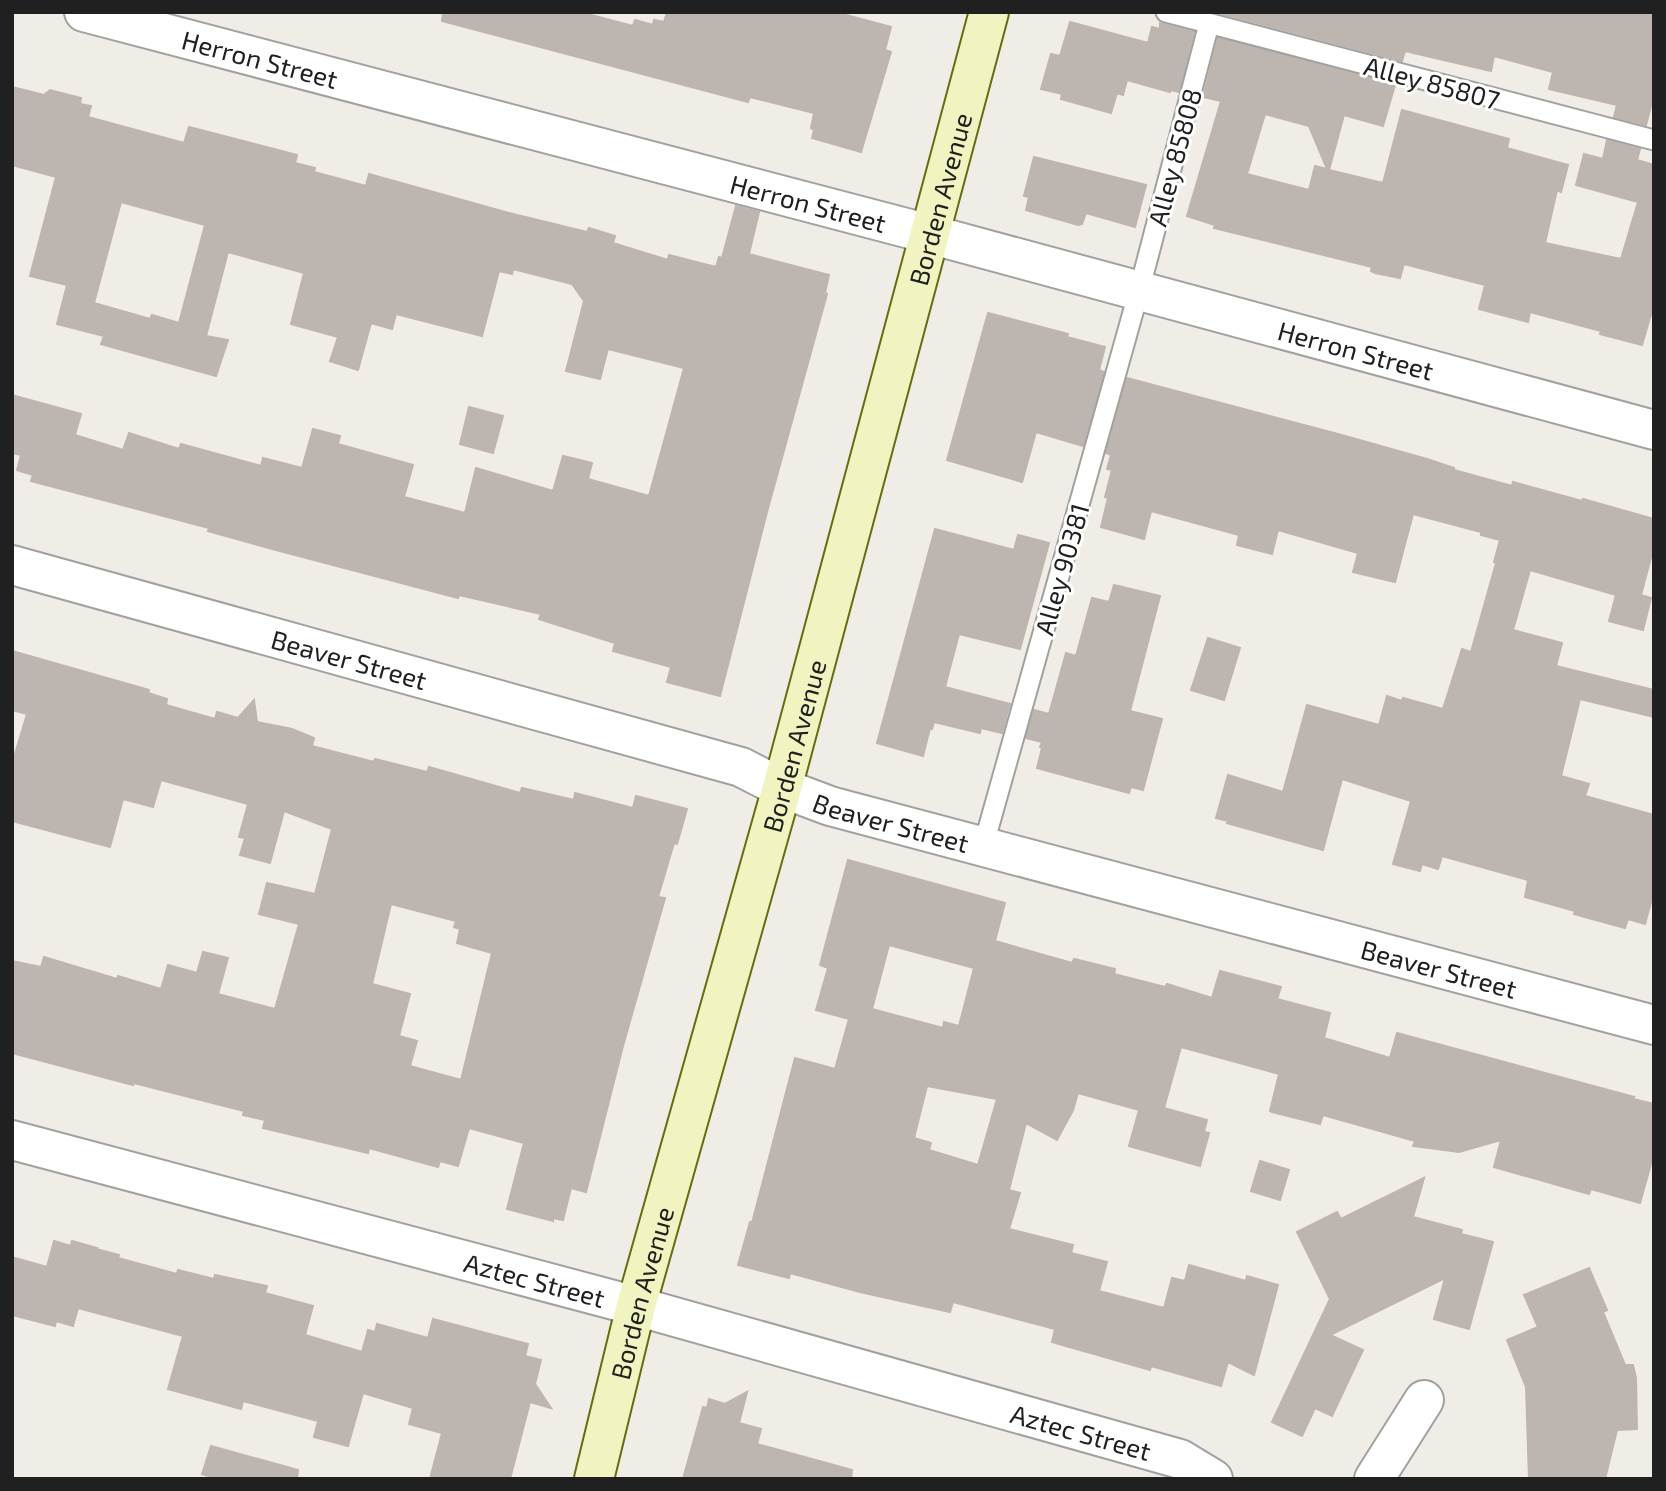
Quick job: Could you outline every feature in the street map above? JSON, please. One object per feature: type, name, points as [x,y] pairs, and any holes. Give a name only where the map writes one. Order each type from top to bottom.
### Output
[{"type":"street","name":"Herron Street","points":[[84,12],[929,234],[1654,430]]},
{"type":"street","name":"Borden Avenue","points":[[594,1479],[636,1306],[782,788],[989,12]]},
{"type":"street","name":"Beaver Street","points":[[12,565],[741,767],[782,788],[830,806],[1654,1025]]},
{"type":"street","name":"Aztec Street","points":[[12,1140],[636,1306],[1180,1459],[1213,1479]]},
{"type":"street","points":[[1374,1479],[1424,1400]]},
{"type":"lane","name":"Alley 85807","points":[[1166,12],[1654,140]]},
{"type":"lane","name":"Alley 85808","points":[[1139,291],[1209,24]]},
{"type":"lane","name":"Alley 90381","points":[[984,847],[1139,291]]},
{"type":"building","points":[[443,12],[580,12],[633,26],[635,20],[653,25],[654,20],[664,22],[667,12],[835,12],[891,27],[885,50],[891,52],[861,152],[812,138],[814,113],[750,97],[748,102],[442,21]]},
{"type":"building","points":[[1215,12],[1654,12],[1654,95],[1646,125],[1614,117],[1617,105],[1549,89],[1553,72],[1494,56],[1491,71],[1405,51],[1402,61]]},
{"type":"building","points":[[1070,22],[1148,43],[1152,27],[1160,29],[1160,23],[1194,32],[1179,92],[1127,80],[1123,95],[1117,93],[1111,113],[1061,99],[1062,94],[1041,89],[1051,54],[1060,56]]},
{"type":"building","points":[[1218,38],[1395,85],[1383,126],[1344,115],[1329,170],[1383,183],[1402,110],[1509,139],[1507,148],[1568,165],[1561,192],[1557,190],[1545,243],[1621,259],[1638,202],[1576,185],[1584,154],[1603,159],[1607,140],[1640,149],[1637,160],[1654,165],[1654,304],[1642,345],[1530,312],[1528,322],[1479,309],[1485,285],[1404,264],[1400,278],[1375,273],[1371,271],[1372,267],[1214,228],[1215,225],[1187,216],[1221,101],[1203,97]],"holes":[[[1265,114],[1309,126],[1327,169],[1315,166],[1309,190],[1247,174]]]},
{"type":"building","points":[[12,87],[44,95],[50,90],[81,98],[80,104],[91,106],[88,117],[184,143],[189,127],[297,155],[295,163],[315,168],[314,172],[366,186],[369,174],[513,214],[587,232],[589,228],[615,236],[613,243],[668,260],[669,255],[716,267],[719,257],[722,258],[736,206],[759,212],[749,254],[829,275],[827,294],[720,696],[667,682],[671,667],[613,651],[615,643],[539,619],[541,614],[459,595],[458,598],[31,481],[33,475],[17,470],[21,455],[12,453],[12,395],[81,414],[75,435],[123,450],[129,433],[179,449],[181,444],[261,466],[263,458],[302,468],[313,429],[340,436],[338,444],[413,465],[404,497],[465,513],[476,468],[553,491],[563,456],[592,463],[588,479],[649,496],[684,368],[608,349],[600,379],[566,371],[584,301],[572,284],[513,269],[512,274],[499,271],[482,336],[396,314],[392,329],[371,323],[358,370],[330,361],[338,337],[291,324],[304,273],[228,252],[206,336],[228,340],[216,376],[101,344],[104,336],[57,324],[67,285],[30,276],[56,177],[12,165]],"holes":[[[121,202],[205,225],[179,323],[152,315],[150,319],[94,303]]]},
{"type":"building","points":[[1034,157],[1146,185],[1135,227],[1086,213],[1082,224],[1078,225],[1026,210],[1029,197],[1024,196]]},
{"type":"building","points":[[988,313],[1068,334],[1067,337],[1105,347],[1099,370],[1104,372],[1083,446],[1036,432],[1022,482],[947,460]]},
{"type":"building","points":[[1127,378],[1338,434],[1512,486],[1513,482],[1654,519],[1654,546],[1641,595],[1651,598],[1643,630],[1609,621],[1616,595],[1530,570],[1513,630],[1562,643],[1556,666],[1654,690],[1654,717],[1580,699],[1561,776],[1589,784],[1585,796],[1654,815],[1654,891],[1645,924],[1628,919],[1625,928],[1574,914],[1575,911],[1525,897],[1528,880],[1442,856],[1438,869],[1422,864],[1420,871],[1393,864],[1411,801],[1342,779],[1323,850],[1216,818],[1228,775],[1283,792],[1307,705],[1379,725],[1387,696],[1443,709],[1462,649],[1471,652],[1500,540],[1481,535],[1481,532],[1413,514],[1395,582],[1353,572],[1358,553],[1278,530],[1272,554],[1237,545],[1239,535],[1151,511],[1144,539],[1101,527],[1112,470],[1107,469],[1111,455],[1106,453]]},
{"type":"building","points":[[469,407],[503,416],[493,453],[460,444]]},
{"type":"building","points":[[935,529],[1014,550],[1018,535],[1049,543],[1020,649],[959,634],[945,687],[1010,704],[1002,733],[981,728],[980,733],[934,722],[923,756],[877,743]]},
{"type":"building","points":[[1114,585],[1160,596],[1130,711],[1162,719],[1143,790],[1131,787],[1129,793],[1037,768],[1042,742],[1026,738],[1034,710],[1049,714],[1066,653],[1076,656],[1092,598],[1109,602]]},
{"type":"building","points":[[1208,638],[1240,648],[1224,700],[1191,690]]},
{"type":"building","points":[[12,651],[149,690],[148,693],[167,699],[166,705],[215,719],[217,712],[238,718],[254,700],[257,722],[292,729],[314,738],[312,746],[374,762],[375,759],[427,772],[429,767],[520,793],[522,788],[574,800],[575,793],[633,808],[636,796],[687,809],[658,897],[665,898],[623,1046],[586,1192],[571,1188],[563,1220],[553,1218],[553,1221],[507,1209],[524,1143],[469,1128],[458,1166],[440,1161],[438,1167],[369,1148],[368,1153],[263,1128],[265,1120],[243,1115],[244,1111],[12,1053],[12,961],[41,967],[44,957],[161,989],[168,965],[197,973],[203,952],[228,958],[218,994],[275,1009],[299,924],[259,914],[267,883],[315,894],[332,829],[284,811],[270,863],[240,855],[245,838],[239,837],[248,804],[161,780],[153,807],[123,799],[110,847],[12,821],[12,764],[27,714],[12,710]],"holes":[[[391,904],[456,921],[454,927],[460,929],[457,943],[492,953],[461,1080],[410,1066],[417,1041],[399,1036],[410,994],[372,984]]]},
{"type":"building","points":[[848,860],[1005,903],[995,941],[1072,963],[1074,959],[1115,969],[1114,974],[1165,987],[1167,984],[1212,998],[1220,971],[1281,987],[1277,999],[1330,1013],[1324,1038],[1390,1058],[1397,1033],[1654,1104],[1654,1153],[1640,1203],[1591,1189],[1589,1194],[1494,1167],[1501,1140],[1459,1152],[1413,1146],[1415,1141],[1323,1115],[1320,1124],[1272,1112],[1270,1111],[1279,1074],[1181,1047],[1164,1108],[1207,1120],[1204,1132],[1209,1133],[1200,1166],[1129,1146],[1139,1110],[1078,1093],[1073,1110],[1057,1140],[1026,1123],[1009,1190],[1020,1193],[1009,1229],[1073,1245],[1071,1253],[1107,1262],[1099,1291],[1164,1308],[1172,1278],[1185,1281],[1189,1265],[1246,1281],[1247,1276],[1278,1285],[1254,1375],[1228,1362],[1221,1386],[1151,1366],[1150,1370],[1052,1342],[1055,1329],[953,1302],[950,1312],[790,1273],[789,1278],[738,1265],[750,1222],[752,1223],[795,1058],[835,1069],[849,1019],[816,1010],[828,968],[820,965]],"holes":[[[889,945],[974,968],[959,1026],[944,1022],[943,1028],[872,1009]],[[927,1086],[997,1099],[978,1165],[929,1150],[931,1143],[914,1138]]]},
{"type":"building","points":[[1260,1161],[1289,1170],[1280,1200],[1251,1191]]},
{"type":"building","points":[[1424,1178],[1413,1217],[1462,1230],[1461,1234],[1493,1242],[1469,1329],[1434,1319],[1445,1278],[1330,1335],[1363,1350],[1332,1416],[1315,1408],[1302,1436],[1272,1422],[1330,1299],[1297,1232],[1337,1212],[1341,1219]]},
{"type":"building","points":[[54,1241],[71,1246],[72,1241],[119,1255],[118,1258],[177,1274],[178,1270],[214,1279],[215,1275],[267,1286],[265,1293],[313,1306],[305,1335],[362,1352],[368,1330],[375,1332],[377,1324],[428,1338],[433,1319],[528,1344],[525,1356],[541,1360],[535,1384],[551,1408],[530,1402],[510,1479],[430,1479],[442,1433],[409,1424],[413,1408],[363,1393],[348,1446],[314,1437],[318,1421],[243,1401],[241,1409],[168,1389],[183,1336],[78,1308],[73,1326],[56,1321],[55,1326],[12,1315],[12,1257],[47,1267]]},
{"type":"building","points":[[1589,1268],[1607,1310],[1603,1312],[1625,1365],[1633,1365],[1636,1378],[1637,1429],[1617,1430],[1605,1479],[1529,1479],[1526,1387],[1507,1340],[1538,1327],[1524,1295]]},
{"type":"building","points":[[747,1392],[739,1423],[761,1429],[757,1444],[852,1470],[851,1479],[683,1479],[703,1407],[707,1408],[709,1399],[725,1404]]},
{"type":"building","points":[[211,1446],[298,1470],[297,1479],[218,1479],[202,1474]]}]
